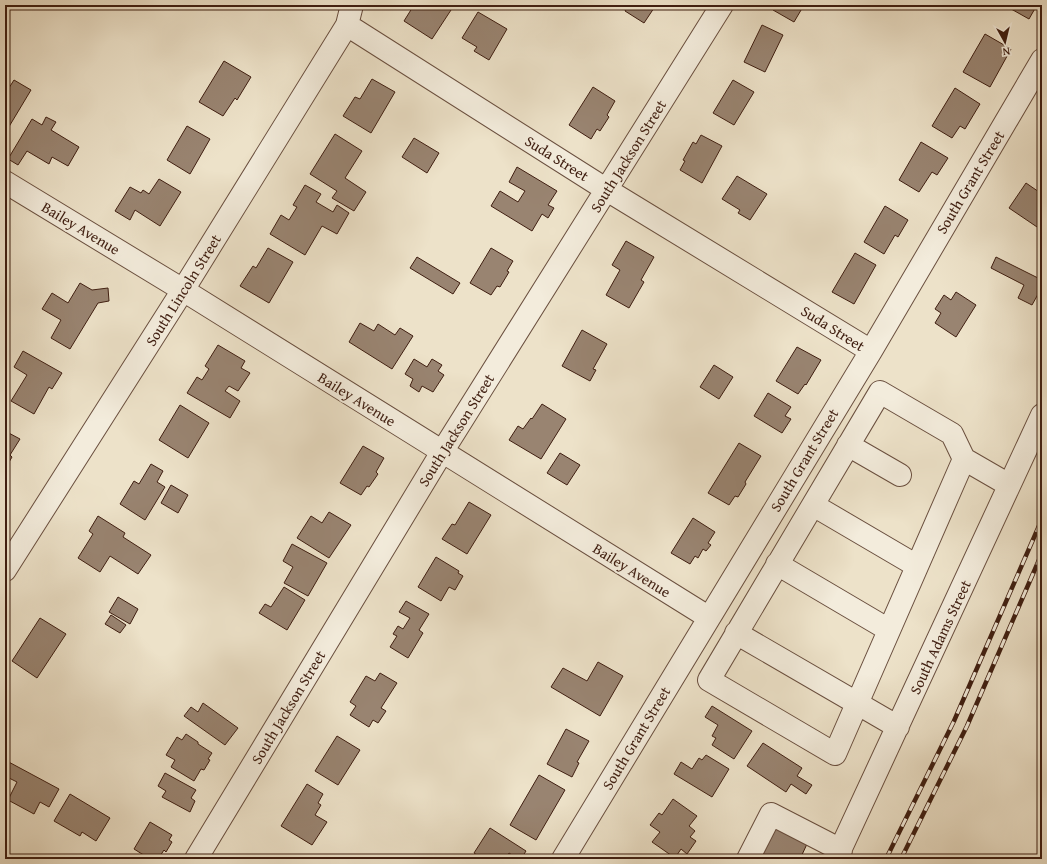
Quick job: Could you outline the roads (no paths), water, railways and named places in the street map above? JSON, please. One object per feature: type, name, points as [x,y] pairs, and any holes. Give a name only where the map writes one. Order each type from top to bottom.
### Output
[{"type":"street","name":"South Jackson Street","points":[[196,859],[442,452],[722,5]]},
{"type":"street","name":"Suda Street","points":[[349,15],[607,190],[870,351]]},
{"type":"street","name":"South Lincoln Street","points":[[5,570],[183,290],[349,15]]},
{"type":"street","name":"South Grant Street","points":[[563,859],[870,351],[1042,60]]},
{"type":"street","name":"Bailey Avenue","points":[[5,182],[183,290],[708,617]]},
{"type":"street","points":[[964,459],[835,754],[709,680],[736,632],[880,392],[952,434],[964,459],[1009,485]]},
{"type":"street","name":"South Adams Street","points":[[839,854],[1042,415]]},
{"type":"street","points":[[848,445],[900,475]]},
{"type":"street","points":[[813,505],[917,566]]},
{"type":"street","points":[[777,564],[889,630]]},
{"type":"street","points":[[736,632],[898,727]]},
{"type":"street","points":[[748,859],[771,814],[839,854]]},
{"type":"railway","points":[[886,859],[954,721],[1042,519]]},
{"type":"railway","points":[[901,859],[967,726],[1042,553]]}]
